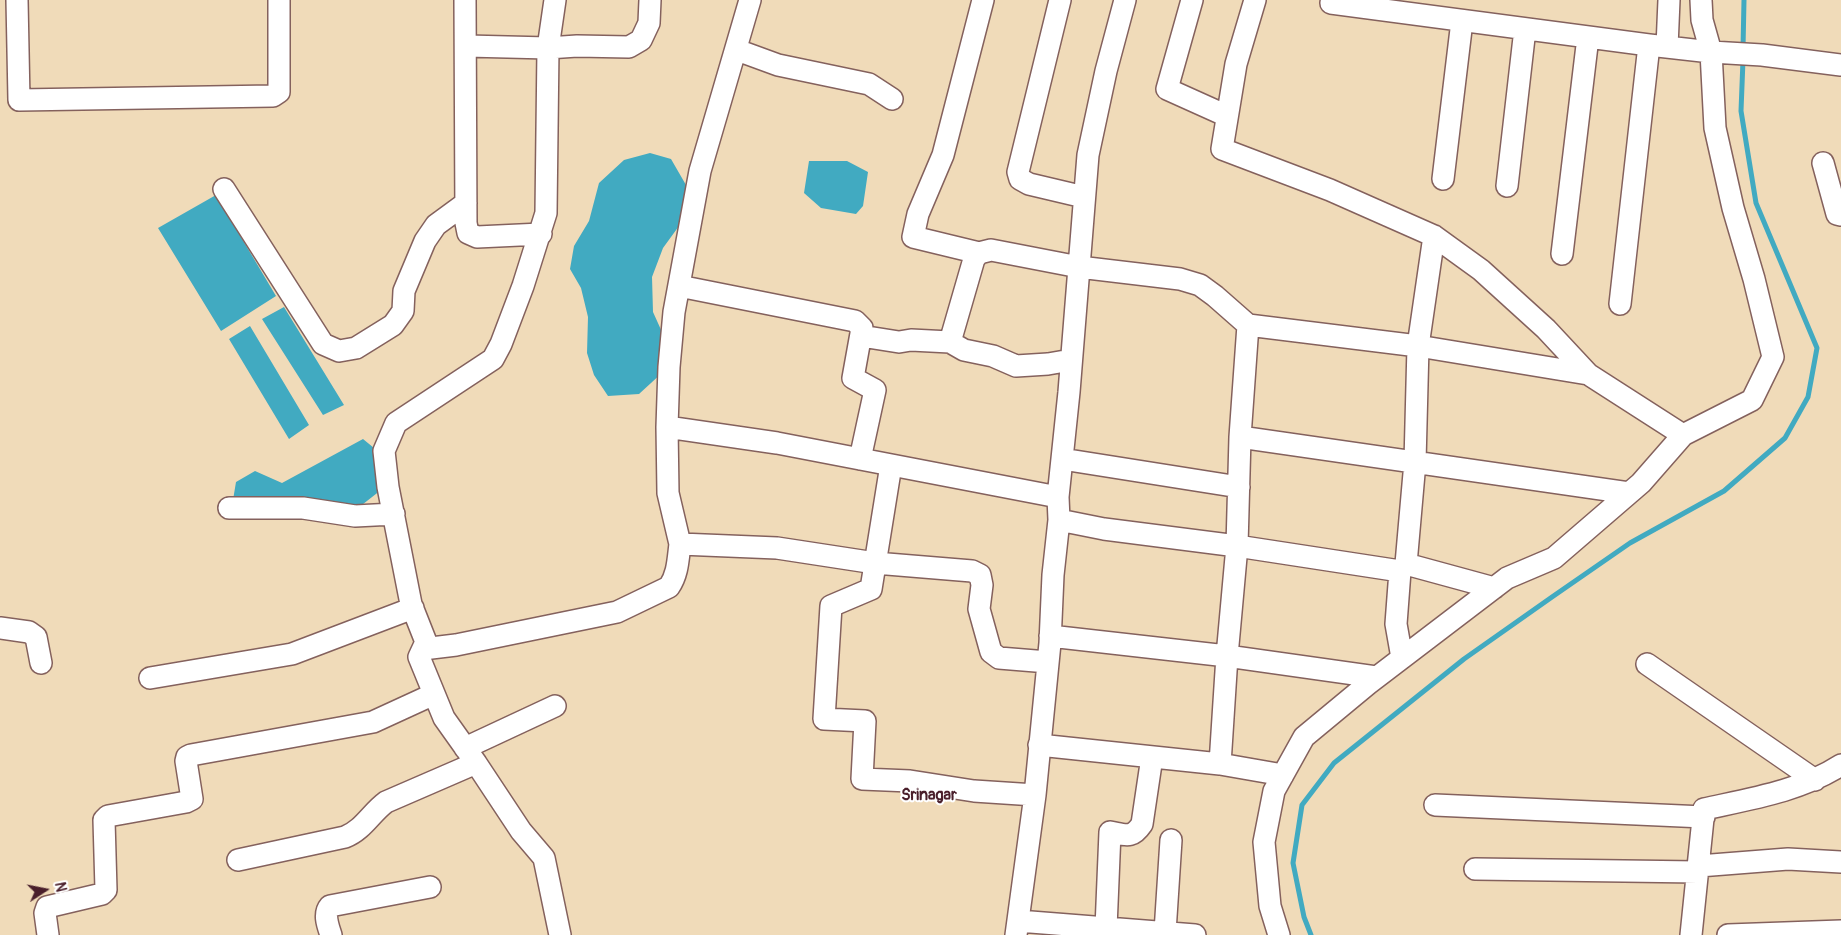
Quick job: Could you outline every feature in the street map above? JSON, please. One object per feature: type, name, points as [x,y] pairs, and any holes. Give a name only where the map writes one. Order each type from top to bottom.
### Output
[{"type":"street","points":[[17,0],[19,100],[273,96],[279,92],[279,0]]},
{"type":"street","points":[[466,0],[467,46],[464,100],[466,223],[468,233],[477,237],[541,234]]},
{"type":"street","points":[[555,0],[548,48],[546,213],[541,234],[504,336],[488,362],[396,422],[384,451],[394,514],[413,608],[426,642],[419,657],[444,718],[521,831],[544,858],[560,935]]},
{"type":"street","points":[[467,46],[548,48],[628,46],[641,40],[649,23],[650,0]]},
{"type":"street","points":[[423,649],[456,645],[617,612],[669,587],[674,580],[677,572],[680,544],[668,493],[667,427],[674,312],[700,171],[737,50],[750,0]]},
{"type":"street","points":[[983,0],[943,155],[918,214],[913,237],[979,253],[991,250],[1079,267],[1180,279],[1200,285],[1248,326],[1418,346],[1588,374]]},
{"type":"street","points":[[1060,0],[1018,172],[1020,179],[1029,184],[1084,197]]},
{"type":"street","points":[[1192,0],[1166,89],[1227,116]]},
{"type":"street","points":[[1255,0],[1236,64],[1222,150],[1330,190],[1434,236],[1481,270],[1546,329],[1588,374],[1683,435]]},
{"type":"street","points":[[1620,304],[1658,46],[1669,0]]},
{"type":"street","points":[[1279,935],[1270,906],[1264,842],[1274,791],[1304,737],[1376,677],[1507,578],[1554,558],[1640,483],[1683,435],[1752,400],[1773,357],[1754,279],[1733,208],[1715,128],[1718,52],[1702,20],[1701,0]]},
{"type":"street","points":[[1331,3],[1525,30],[1841,65]]},
{"type":"street","points":[[1119,4],[1088,155],[1058,496],[1059,520],[1053,576],[1048,662],[1017,928],[1106,928],[1194,935]]},
{"type":"street","points":[[1443,179],[1462,21]]},
{"type":"street","points":[[1507,186],[1525,30]]},
{"type":"street","points":[[1562,254],[1588,37]]},
{"type":"street","points":[[737,50],[778,65],[869,84],[892,99]]},
{"type":"street","points":[[1823,163],[1838,214],[1841,215]]},
{"type":"street","points":[[224,189],[323,344],[339,351],[356,348],[393,325],[403,311],[404,291],[425,241],[436,225],[466,203]]},
{"type":"street","points":[[1402,658],[1396,624],[1415,462],[1418,346],[1434,236]]},
{"type":"street","points":[[950,342],[974,259],[979,253]]},
{"type":"street","points":[[679,286],[855,321],[862,328],[853,378],[875,390],[860,459]]},
{"type":"street","points":[[1220,764],[1237,546],[1240,437],[1248,326]]},
{"type":"street","points":[[861,336],[899,342],[911,340],[950,342],[964,350],[993,356],[1016,366],[1071,360]]},
{"type":"street","points":[[667,427],[777,443],[1058,496]]},
{"type":"street","points":[[1240,437],[1629,493]]},
{"type":"street","points":[[1062,458],[1238,487]]},
{"type":"street","points":[[891,465],[871,589],[831,606],[824,719],[865,721],[862,779],[910,781],[974,791],[1034,795]]},
{"type":"street","points":[[230,508],[302,508],[356,516],[394,514]]},
{"type":"street","points":[[1059,520],[1104,529],[1403,567],[1494,588]]},
{"type":"street","points":[[680,544],[778,548],[876,563],[972,571],[980,575],[982,585],[979,609],[990,652],[999,658],[1048,662]]},
{"type":"street","points":[[150,678],[292,654],[413,608]]},
{"type":"street","points":[[0,628],[33,634],[36,637],[41,663]]},
{"type":"street","points":[[1050,636],[1227,656],[1376,677]]},
{"type":"street","points":[[1647,664],[1815,780]]},
{"type":"street","points":[[48,935],[45,913],[47,906],[102,894],[106,890],[104,820],[108,816],[186,802],[192,799],[187,757],[250,743],[373,722],[434,694]]},
{"type":"street","points":[[238,860],[345,838],[355,833],[364,825],[375,810],[386,802],[471,756],[555,706]]},
{"type":"street","points":[[1039,745],[1220,764],[1283,775]]},
{"type":"street","points":[[1106,928],[1110,832],[1126,836],[1136,833],[1142,824],[1152,757]]},
{"type":"street","points":[[1691,935],[1704,810],[1763,796],[1815,780],[1841,765]]},
{"type":"street","points":[[1435,805],[1704,817]]},
{"type":"street","points":[[1165,932],[1171,840]]},
{"type":"street","points":[[1475,869],[1699,869],[1788,859],[1841,862]]},
{"type":"street","points":[[331,935],[327,913],[330,906],[430,887]]},
{"type":"street","points":[[1728,935],[1841,931]]},
{"type":"water","points":[[650,153],[671,159],[686,185],[679,226],[663,248],[652,277],[653,312],[662,332],[663,372],[639,394],[608,396],[594,375],[587,353],[588,317],[581,288],[570,269],[574,246],[589,221],[599,183],[624,160]]},
{"type":"water","points":[[809,161],[847,161],[868,172],[863,206],[856,214],[821,208],[804,193]]},
{"type":"water","points":[[216,195],[276,296],[221,331],[158,228]]},
{"type":"water","points":[[284,307],[344,405],[323,415],[262,319]]},
{"type":"water","points":[[250,326],[309,425],[289,439],[229,339]]},
{"type":"water","points":[[363,439],[374,448],[381,490],[358,508],[328,501],[233,500],[236,482],[255,471],[282,483]]},
{"type":"waterway","points":[[1743,49],[1744,0]]},
{"type":"waterway","points":[[1311,935],[1304,917],[1293,863],[1302,805],[1334,763],[1464,659],[1552,597],[1630,543],[1724,491],[1785,438],[1808,397],[1817,348],[1756,203],[1741,111],[1743,60]]},
{"type":"district","name":"Srinagar","points":[[929,796]]}]
